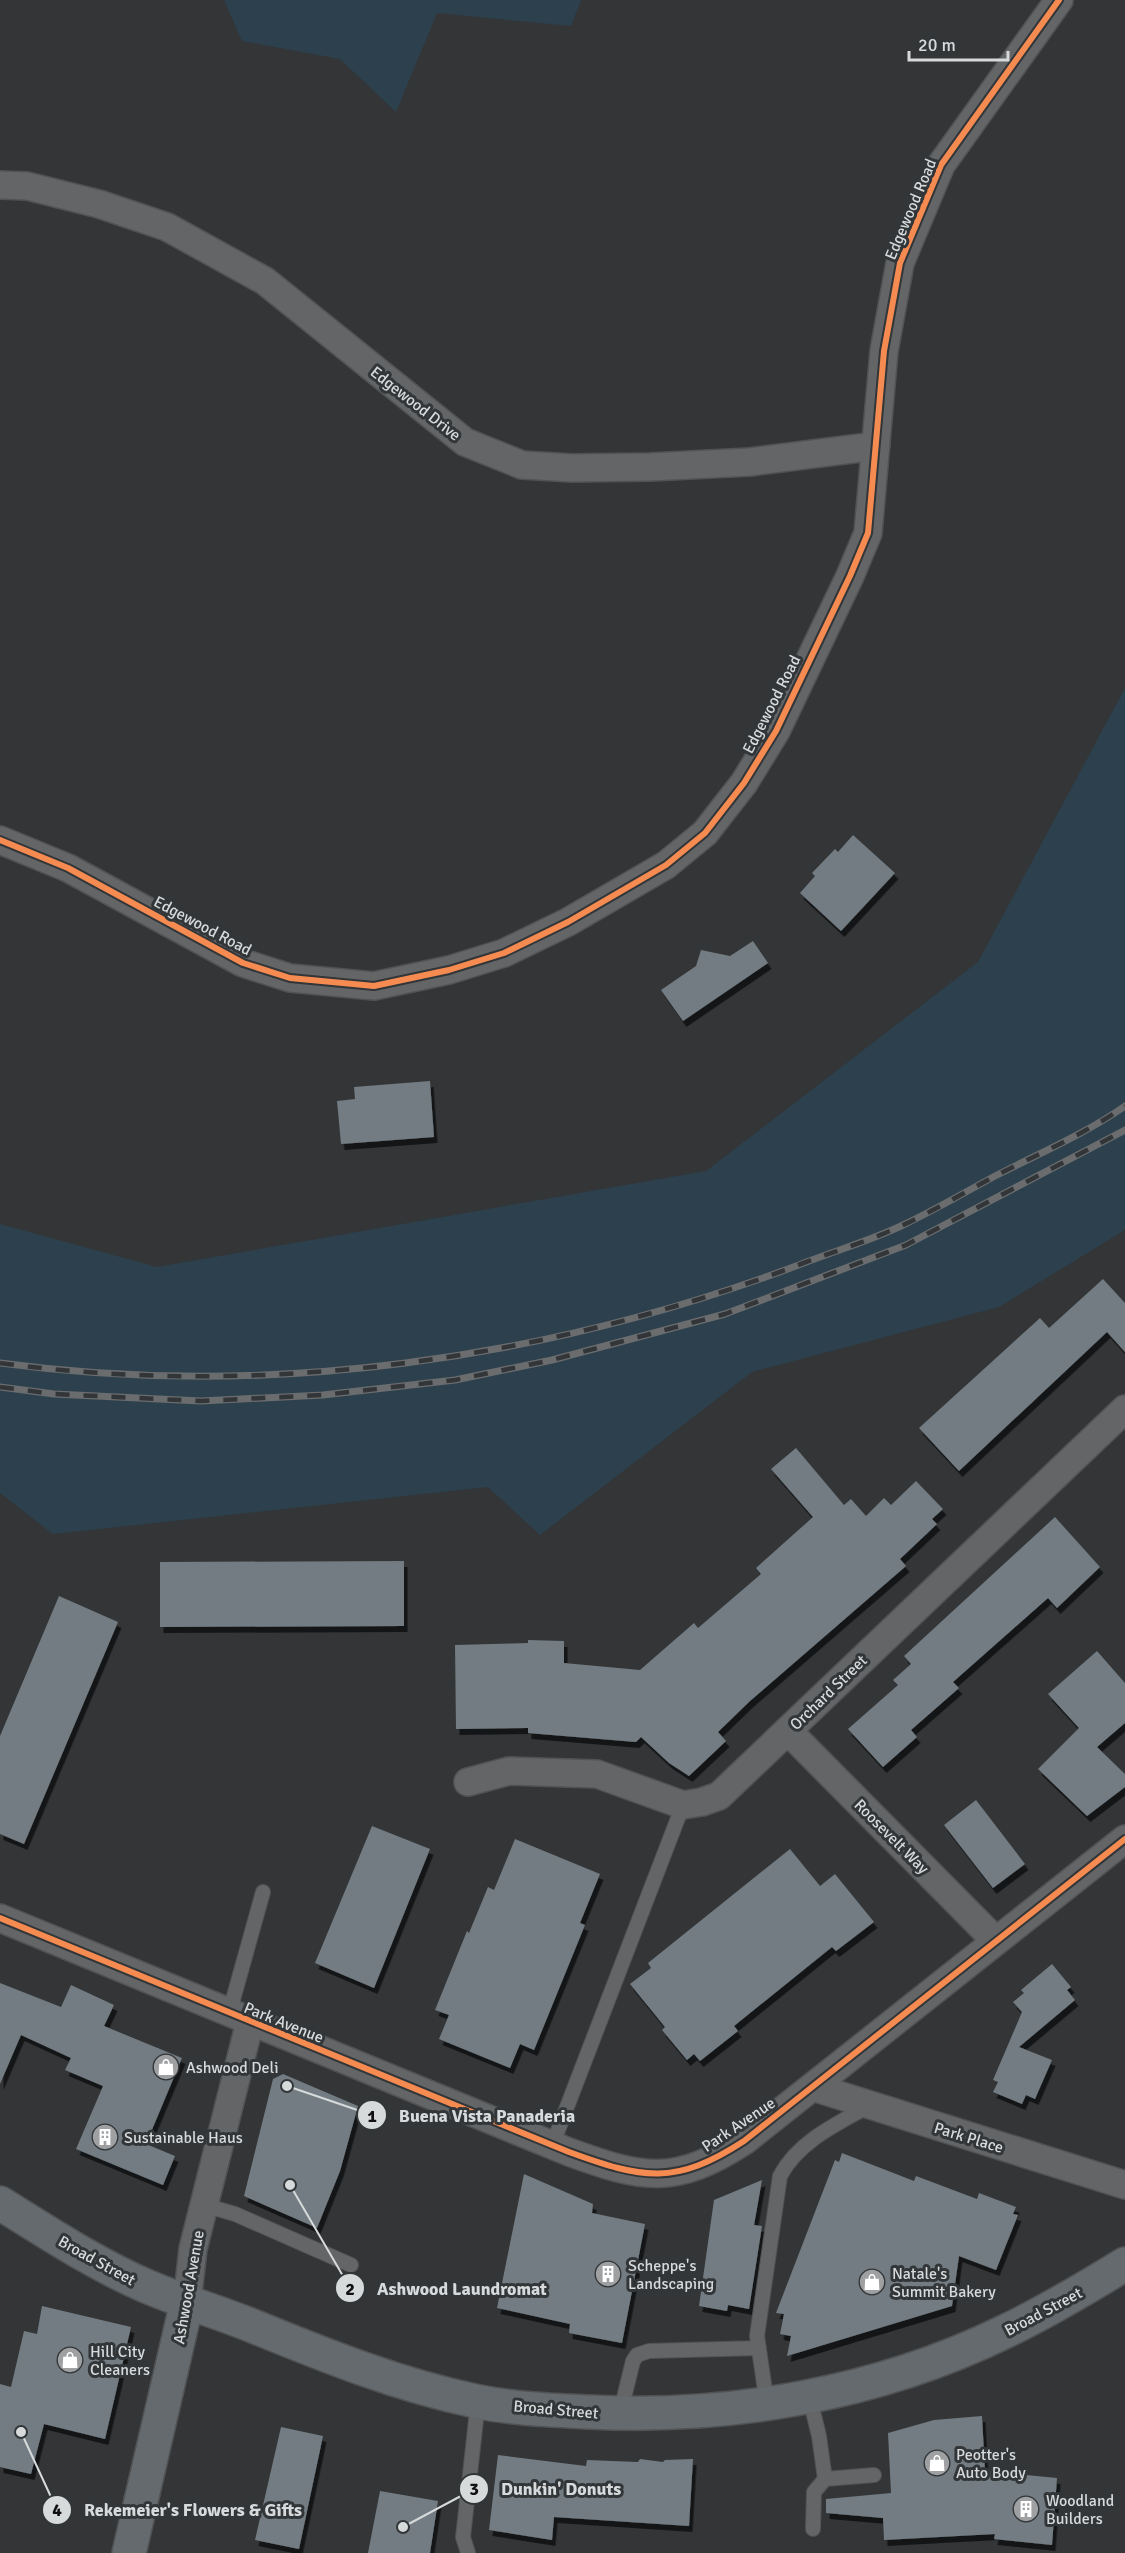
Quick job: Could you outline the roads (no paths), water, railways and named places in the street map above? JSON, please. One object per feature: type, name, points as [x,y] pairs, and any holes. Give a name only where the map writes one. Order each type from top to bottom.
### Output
[{"type":"main road","name":"Broad Street","points":[[0,2203],[144,2285],[357,2367],[417,2387],[478,2402],[620,2414],[642,2415],[740,2409],[873,2381],[936,2360],[1003,2333],[1125,2264]]},
{"type":"main road","name":"Ashwood Avenue","points":[[129,2553],[187,2302]]},
{"type":"street","name":"Edgewood Road","points":[[0,840],[68,868],[243,963],[290,978],[374,986],[449,970],[504,953],[568,922],[666,865],[705,832],[744,783],[776,731],[868,533],[884,351],[900,263],[941,165],[1059,0]]},
{"type":"street","name":"Edgewood Drive","points":[[0,184],[27,186],[99,204],[167,227],[265,281],[465,442],[522,465],[572,468],[728,463],[876,446]]},
{"type":"street","name":"Orchard Street","points":[[683,1805],[719,1796],[1125,1409]]},
{"type":"street","name":"Roosevelt Way","points":[[788,1731],[996,1941]]},
{"type":"street","points":[[468,1782],[509,1770],[597,1774],[683,1805]]},
{"type":"street","name":"Park Avenue","points":[[0,1918],[552,2146],[611,2167],[633,2173],[654,2174],[685,2171],[716,2159],[744,2141],[1125,1839]]},
{"type":"street","name":"Ashwood Avenue","points":[[187,2302],[193,2249],[204,2205],[240,2018]]},
{"type":"street","name":"Park Place","points":[[813,2087],[1125,2186]]},
{"type":"lane","points":[[552,2146],[683,1805]]},
{"type":"lane","points":[[240,2018],[263,1892]]},
{"type":"lane","points":[[767,2404],[757,2337],[780,2176],[788,2160],[825,2130],[868,2106]]},
{"type":"lane","points":[[204,2205],[235,2214],[351,2265]]},
{"type":"lane","points":[[620,2414],[633,2361],[638,2355],[649,2351],[759,2348]]},
{"type":"lane","points":[[809,2396],[823,2458],[825,2479]]},
{"type":"lane","points":[[468,2553],[464,2536],[478,2402]]},
{"type":"lane","points":[[813,2529],[814,2492],[825,2479],[874,2475]]},
{"type":"railway","points":[[0,1363],[101,1373],[202,1376],[303,1373],[404,1363],[504,1347],[603,1326],[700,1299],[888,1232],[1078,1135],[1125,1106]]},
{"type":"railway","points":[[0,1387],[54,1394],[201,1401],[323,1395],[455,1380],[552,1360],[725,1314],[906,1245],[1125,1130]]},
{"type":"place","name":"Ashwood Deli","points":[[166,2067]]},
{"type":"place","name":"Buena Vista Panaderia","points":[[287,2086]]},
{"type":"place","name":"Sustainable Haus","points":[[105,2137]]},
{"type":"place","name":"Ashwood Laundromat","points":[[290,2185]]},
{"type":"place","name":"Scheppe's Landscaping","points":[[608,2274]]},
{"type":"place","name":"Natale's Summit Bakery","points":[[872,2282]]},
{"type":"place","name":"Hill City Cleaners","points":[[70,2360]]},
{"type":"place","name":"Rekemeier's Flowers & Gifts","points":[[21,2432]]},
{"type":"place","name":"Peotter's Auto Body","points":[[937,2463]]},
{"type":"place","name":"Woodland Builders","points":[[1026,2509]]},
{"type":"place","name":"Dunkin' Donuts","points":[[403,2527]]}]
